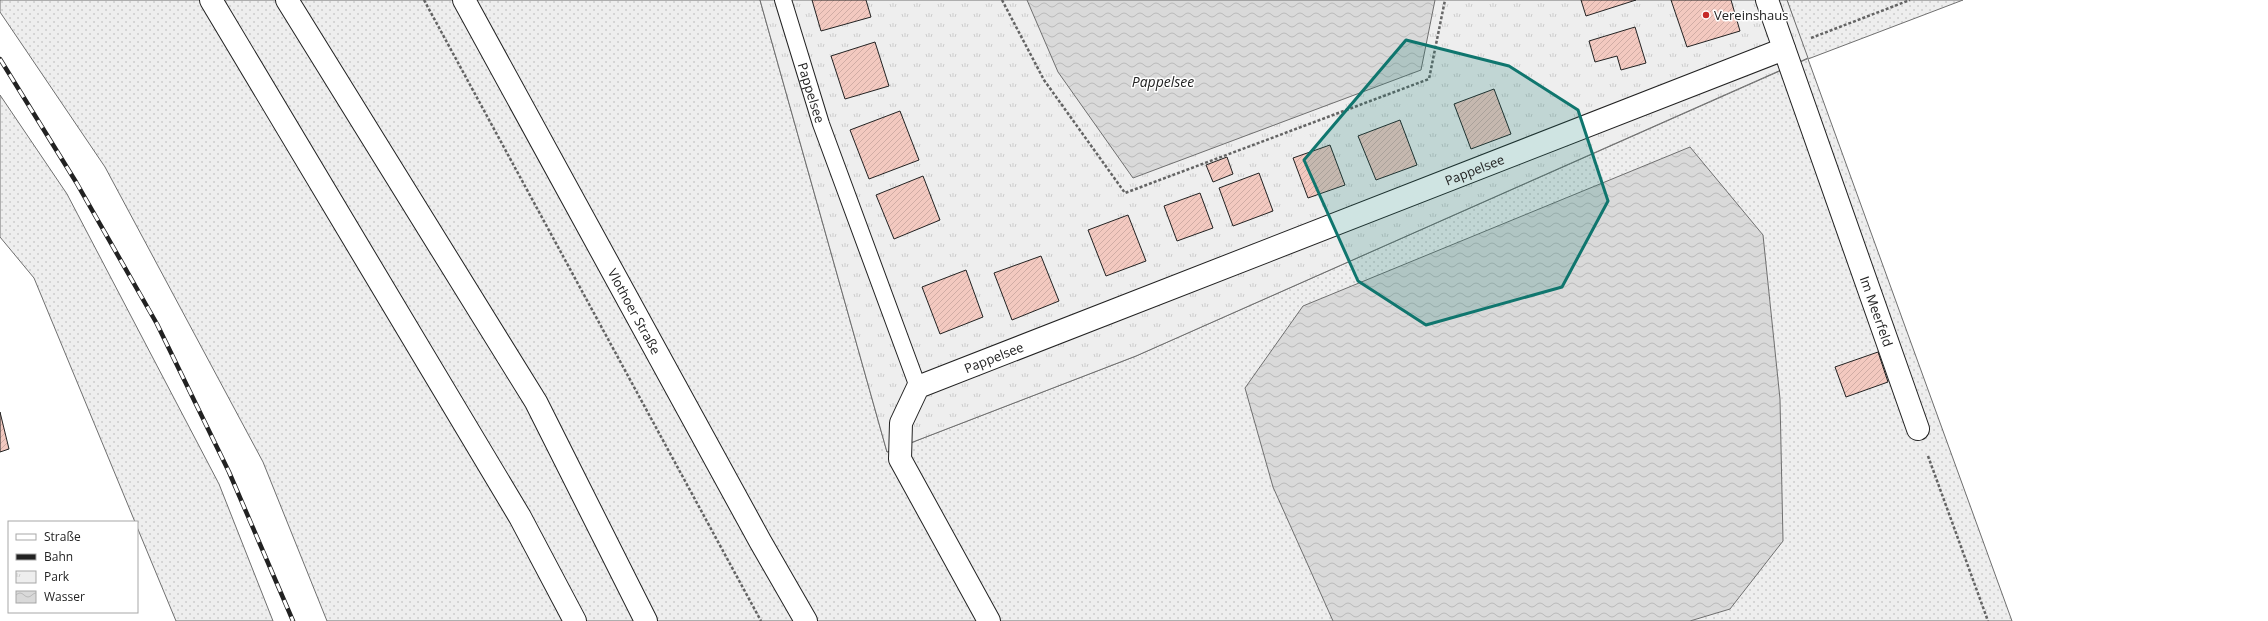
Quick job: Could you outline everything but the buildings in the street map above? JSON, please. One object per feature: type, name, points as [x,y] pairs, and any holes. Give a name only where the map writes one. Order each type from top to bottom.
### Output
[{"type":"main road","points":[[211,0],[520,517],[574,621]]},
{"type":"main road","points":[[287,0],[536,402],[646,621]]},
{"type":"main road","name":"Vlothoer Straße","points":[[464,0],[760,541],[806,621]]},
{"type":"main road","name":"Im Meerfeld","points":[[1767,0],[1918,429]]},
{"type":"main road","name":"Pappelsee","points":[[918,387],[1784,49]]},
{"type":"main road","points":[[918,387],[901,423],[900,459],[989,621]]},
{"type":"lane","name":"Pappelsee","points":[[783,0],[821,124],[918,387]]},
{"type":"path","points":[[424,0],[761,621]]},
{"type":"path","points":[[1002,0],[1044,80],[1125,193],[1429,79],[1445,0]]},
{"type":"path","points":[[1784,49],[1910,0]]},
{"type":"path","points":[[1918,429],[1988,621]]},
{"type":"highlighted area","points":[[1406,40],[1509,66],[1578,110],[1608,201],[1562,287],[1426,325],[1358,281],[1304,160]]},
{"type":"green space","points":[[0,0],[760,0],[887,452],[1136,356],[1807,59],[1787,0],[1963,0],[1808,59],[2012,621],[327,621],[263,462],[105,167],[0,12]]},
{"type":"green space","points":[[760,0],[1787,0],[1808,58],[1136,356],[887,452]]},
{"type":"green space","points":[[0,95],[67,194],[219,484],[273,621],[176,621],[138,529],[138,521],[135,521],[34,278],[0,237]]},
{"type":"water","name":"Pappelsee","points":[[1027,0],[1435,0],[1421,70],[1133,178],[1058,72]]},
{"type":"water","points":[[1690,147],[1763,235],[1780,399],[1783,541],[1730,609],[1690,621],[1333,621],[1273,487],[1245,388],[1303,306]]},
{"type":"railway","points":[[0,59],[76,182],[157,324],[229,472],[293,621]]},
{"type":"place","name":"Vereinshaus","points":[[1706,15]]}]
